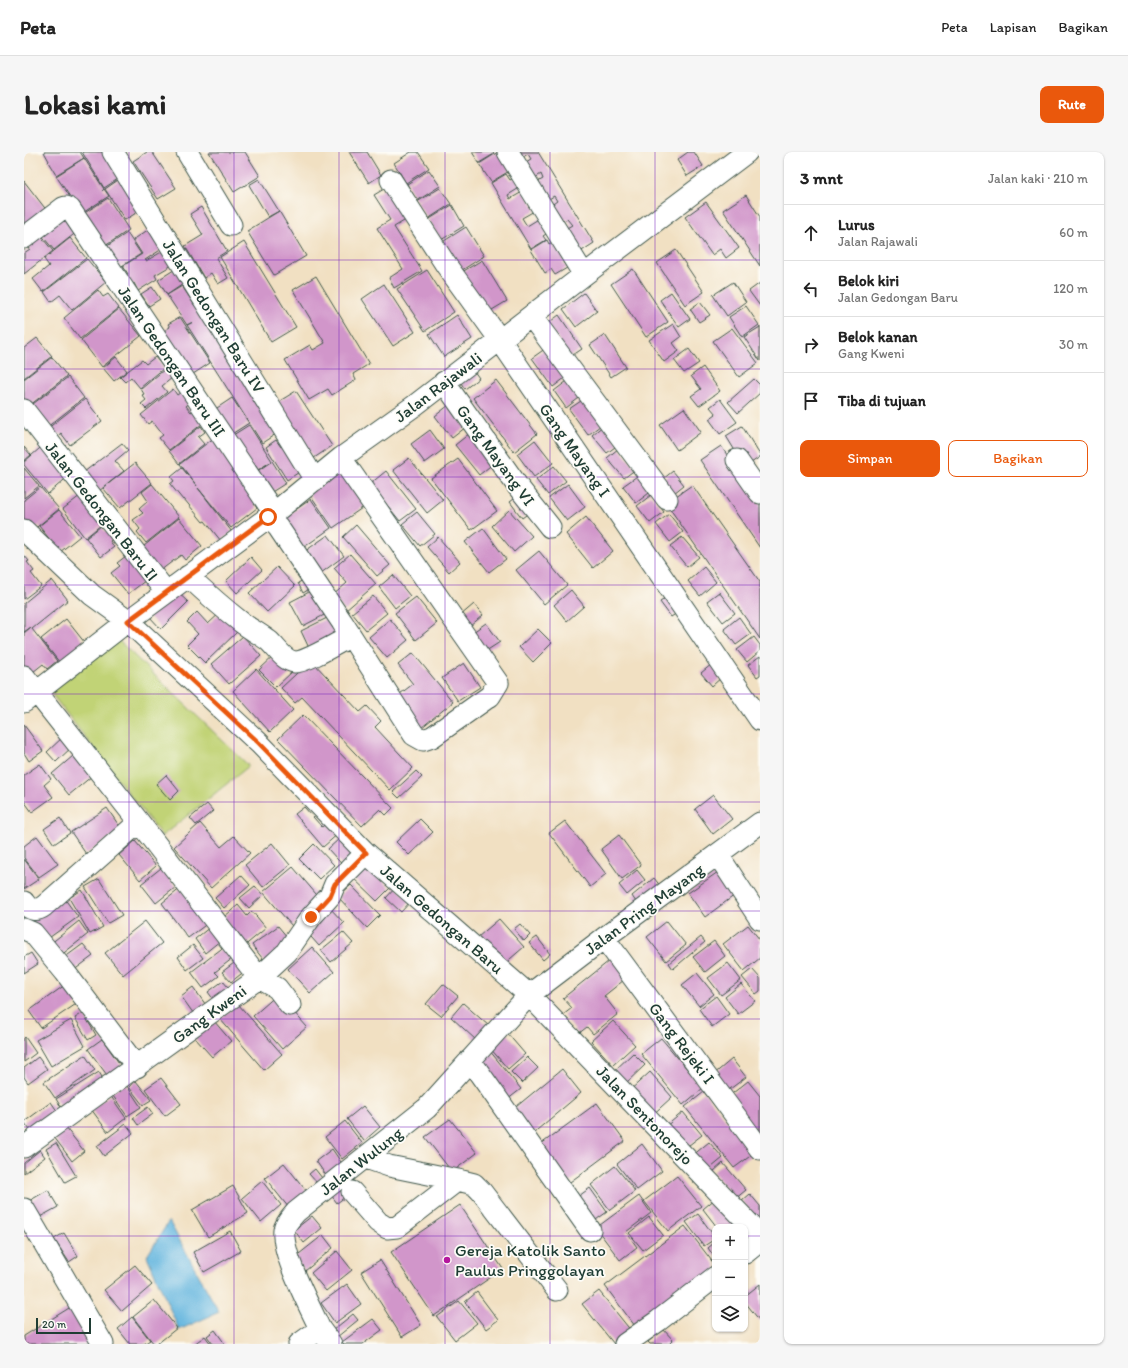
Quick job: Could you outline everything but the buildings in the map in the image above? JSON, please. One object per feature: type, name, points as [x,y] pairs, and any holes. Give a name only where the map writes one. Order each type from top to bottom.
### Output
[{"type":"street","name":"Jalan Gedongan Baru IV","points":[[113,152],[315,480]]},
{"type":"street","points":[[187,152],[232,225]]},
{"type":"street","points":[[508,152],[584,275]]},
{"type":"street","name":"Jalan Rajawali","points":[[31,697],[166,592],[271,515],[341,458],[414,406],[747,152]]},
{"type":"street","name":"Gang Mayang I","points":[[391,180],[446,265],[500,340],[760,720]]},
{"type":"street","name":"Jalan Gedongan Baru III","points":[[24,238],[64,208],[66,207],[70,209],[271,515],[278,528],[351,636],[414,735],[423,740],[432,737],[490,696],[498,683],[341,458]]},
{"type":"street","points":[[531,316],[667,499]]},
{"type":"street","name":"Gang Mayang VI","points":[[444,382],[519,488],[550,527]]},
{"type":"street","name":"Jalan Gedongan Baru II","points":[[24,410],[166,592]]},
{"type":"street","points":[[737,460],[760,493]]},
{"type":"street","name":"Jalan Gedongan Baru","points":[[24,530],[92,595],[128,621],[259,743],[366,853],[529,995]]},
{"type":"street","points":[[188,576],[225,610],[268,640],[292,662],[298,662],[351,636]]},
{"type":"street","points":[[24,676],[31,697],[139,822],[259,978],[277,988],[290,1005]]},
{"type":"street","points":[[24,902],[28,908],[32,910],[44,906],[139,822]]},
{"type":"street","name":"Jalan Pring Mayang","points":[[529,995],[760,823]]},
{"type":"street","name":"Gang Kweni","points":[[24,1147],[259,978],[287,952],[311,917],[330,896],[335,884],[366,853]]},
{"type":"street","points":[[718,855],[760,919]]},
{"type":"street","points":[[24,929],[33,933],[65,972],[137,1067]]},
{"type":"street","name":"Gang Rejeki I","points":[[604,938],[760,1148]]},
{"type":"street","name":"Jalan Wulung","points":[[299,1344],[326,1336],[302,1293],[287,1253],[284,1229],[289,1220],[296,1212],[345,1183],[366,1158],[427,1108],[529,995]]},
{"type":"street","name":"Jalan Sentonorejo","points":[[529,995],[760,1234]]},
{"type":"street","points":[[470,1060],[590,1230]]},
{"type":"street","points":[[366,1158],[388,1166],[474,1184],[557,1290]]},
{"type":"street","points":[[345,1183],[378,1222],[387,1228],[397,1226],[458,1180]]},
{"type":"street","points":[[24,1209],[103,1344]]},
{"type":"street","points":[[748,1251],[760,1241]]},
{"type":"street","points":[[625,1344],[658,1321],[712,1279]]},
{"type":"green space","points":[[118,640],[249,766],[162,836],[50,692]]},
{"type":"water","points":[[169,1221],[219,1312],[179,1330],[147,1256]]},
{"type":"place","name":"Gereja Katolik Santo Paulus Pringgolayan","points":[[447,1260]]},
{"type":"route","points":[[268,517],[128,621],[259,743],[366,853],[335,884],[330,896],[311,917]]}]
